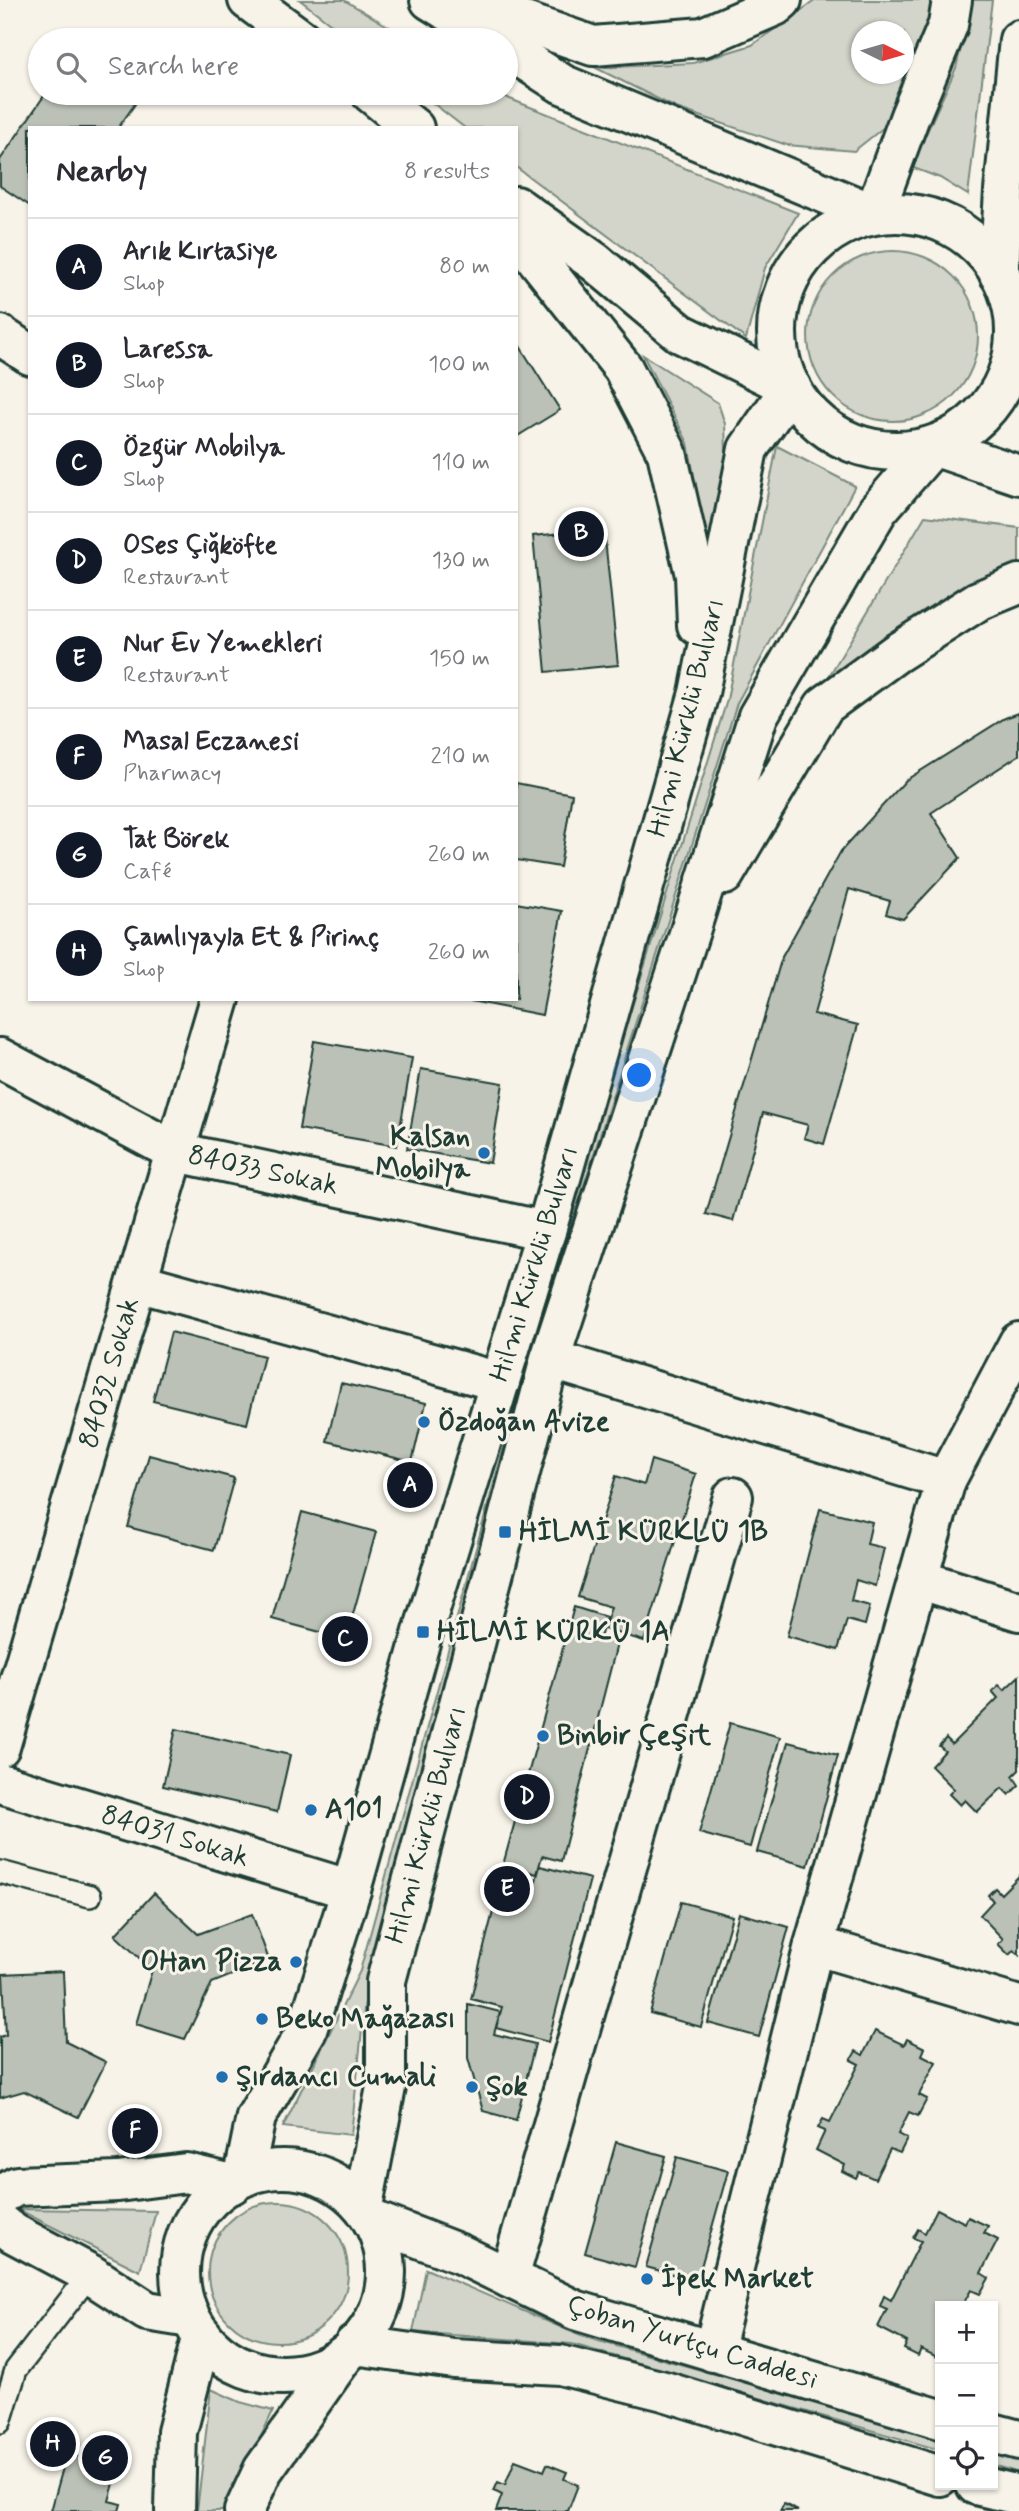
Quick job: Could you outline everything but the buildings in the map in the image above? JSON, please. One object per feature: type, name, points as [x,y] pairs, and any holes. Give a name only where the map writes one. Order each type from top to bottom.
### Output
[{"type":"main road","points":[[248,0],[286,28]]},
{"type":"main road","points":[[430,0],[475,28]]},
{"type":"main road","points":[[462,0],[593,46],[703,37],[775,6],[782,0]]},
{"type":"main road","points":[[874,214],[948,25],[951,0]]},
{"type":"main road","points":[[1009,279],[985,252],[953,226],[915,214],[874,214],[836,228],[805,254],[784,289],[776,327],[781,365],[797,400],[824,428],[857,446],[895,452],[933,446],[967,429],[994,401],[1011,366],[1016,326],[1007,286],[1009,279],[1004,191],[1019,40]]},
{"type":"main road","points":[[518,56],[562,83],[874,214]]},
{"type":"main road","points":[[386,105],[412,126]]},
{"type":"main road","points":[[518,207],[594,261],[680,333],[791,387]]},
{"type":"main road","points":[[518,236],[623,368],[667,453],[695,575],[699,693]]},
{"type":"main road","points":[[0,335],[28,354]]},
{"type":"main road","name":"Hilmi Kürklü Bulvarı","points":[[238,2180],[256,2117],[307,2030],[351,1890],[423,1632],[546,1231],[699,693],[748,449],[791,387]]},
{"type":"main road","points":[[933,446],[1019,475]]},
{"type":"main road","name":"Hilmi Kürklü Bulvarı","points":[[368,2213],[387,2082],[386,1981],[550,1359],[758,716],[878,510],[933,446]]},
{"type":"main road","points":[[690,931],[824,706],[895,654],[978,601],[1019,584]]},
{"type":"main road","name":"84032 Sokak","points":[[0,1747],[219,1001]]},
{"type":"main road","name":"84033 Sokak","points":[[0,1058],[176,1152],[546,1231]]},
{"type":"main road","points":[[137,1282],[500,1382]]},
{"type":"main road","points":[[713,2351],[814,1945],[946,1480],[1019,1342]]},
{"type":"main road","points":[[550,1359],[946,1480]]},
{"type":"main road","points":[[509,2278],[733,1497]]},
{"type":"main road","points":[[918,1579],[1019,1611]]},
{"type":"main road","name":"84031 Sokak","points":[[0,1783],[351,1890]]},
{"type":"main road","points":[[814,1945],[1019,2006]]},
{"type":"main road","points":[[244,2511],[263,2470],[349,2351],[368,2332],[384,2300],[386,2267],[380,2234],[368,2213],[339,2184],[309,2171],[276,2168],[238,2180],[216,2193],[195,2218],[183,2248],[180,2284],[196,2326],[211,2347],[241,2367],[275,2376],[311,2372],[349,2351]]},
{"type":"main road","points":[[0,2195],[18,2186],[118,2182],[186,2173],[238,2180]]},
{"type":"main road","name":"Çoban Yurtçu Caddesi","points":[[368,2213],[575,2310],[935,2418]]},
{"type":"main road","points":[[0,2222],[13,2233],[90,2274],[146,2311],[196,2326]]},
{"type":"main road","points":[[175,2511],[177,2432],[196,2326]]},
{"type":"main road","name":"Çoban Yurtçu Caddesi","points":[[349,2351],[560,2365],[664,2391],[935,2474]]},
{"type":"main road","points":[[998,2434],[1019,2440]]},
{"type":"main road","points":[[998,2490],[1019,2495]]},
{"type":"lane","points":[[0,1872],[90,1896]]},
{"type":"lane","points":[[0,2423],[16,2370],[90,2274]]},
{"type":"shaded area","points":[[300,0],[344,0],[391,28],[336,28]]},
{"type":"shaded area","points":[[816,0],[932,0],[929,24],[914,61],[914,21],[851,21],[851,84],[904,84],[888,124],[854,151],[787,145],[676,108],[596,68],[693,63],[752,45]]},
{"type":"shaded area","points":[[972,0],[992,0],[968,195],[940,178],[911,167],[956,68]]},
{"type":"shaded area","points":[[518,102],[798,213],[765,268],[746,339],[518,168],[518,126],[462,126],[435,105],[518,105]]},
{"type":"shaded area","points":[[893,251],[926,258],[953,276],[971,303],[978,336],[971,369],[953,396],[926,414],[893,421],[860,414],[833,396],[815,369],[808,336],[815,303],[833,276],[860,258]]},
{"type":"shaded area","points":[[643,355],[718,403],[725,424],[727,481],[708,553],[688,443]]},
{"type":"shaded area","points":[[777,446],[855,486],[737,703],[574,1217],[368,1972],[351,2135],[283,2127],[360,1971],[568,1213],[727,700]]},
{"type":"shaded area","points":[[925,516],[1019,528],[1019,573],[817,696]]},
{"type":"shaded area","points":[[278,2202],[305,2207],[328,2222],[343,2245],[348,2272],[343,2299],[328,2322],[305,2337],[278,2342],[251,2337],[228,2322],[213,2299],[208,2272],[213,2245],[228,2222],[251,2207]]},
{"type":"shaded area","points":[[17,2209],[156,2211],[140,2271]]},
{"type":"shaded area","points":[[426,2269],[581,2336],[935,2437],[935,2449],[572,2344],[413,2332]]},
{"type":"shaded area","points":[[211,2389],[240,2402],[273,2411],[226,2511],[197,2511]]},
{"type":"shaded area","points":[[998,2454],[1019,2460],[1019,2473],[998,2467]]},
{"type":"place","name":"Laressa","points":[[581,534]]},
{"type":"place","name":"Kalsan Mobilya","points":[[484,1153]]},
{"type":"place","name":"Özdoğan Avize","points":[[424,1422]]},
{"type":"place","name":"Arık Kırtasiye","points":[[410,1485]]},
{"type":"place","name":"HİLMİ KÜRKLÜ 1B","points":[[505,1532]]},
{"type":"place","name":"HİLMİ KÜRKÜ 1A","points":[[423,1632]]},
{"type":"place","name":"Özgür Mobilya","points":[[345,1639]]},
{"type":"place","name":"Binbir Çeşit","points":[[543,1736]]},
{"type":"place","name":"OSes Çiğköfte","points":[[527,1797]]},
{"type":"place","name":"A101","points":[[311,1810]]},
{"type":"place","name":"Nur Ev Yemekleri","points":[[507,1889]]},
{"type":"place","name":"OHan Pizza","points":[[296,1962]]},
{"type":"place","name":"Beko Mağazası","points":[[262,2019]]},
{"type":"place","name":"Şırdancı Cumali","points":[[222,2077]]},
{"type":"place","name":"Şok","points":[[472,2087]]},
{"type":"place","name":"Masal Eczanesi","points":[[135,2131]]},
{"type":"place","name":"İpek Market","points":[[647,2279]]},
{"type":"place","name":"Çamlıyayla Et & Pirinç","points":[[53,2444]]},
{"type":"place","name":"Tat Börek","points":[[105,2458]]}]
